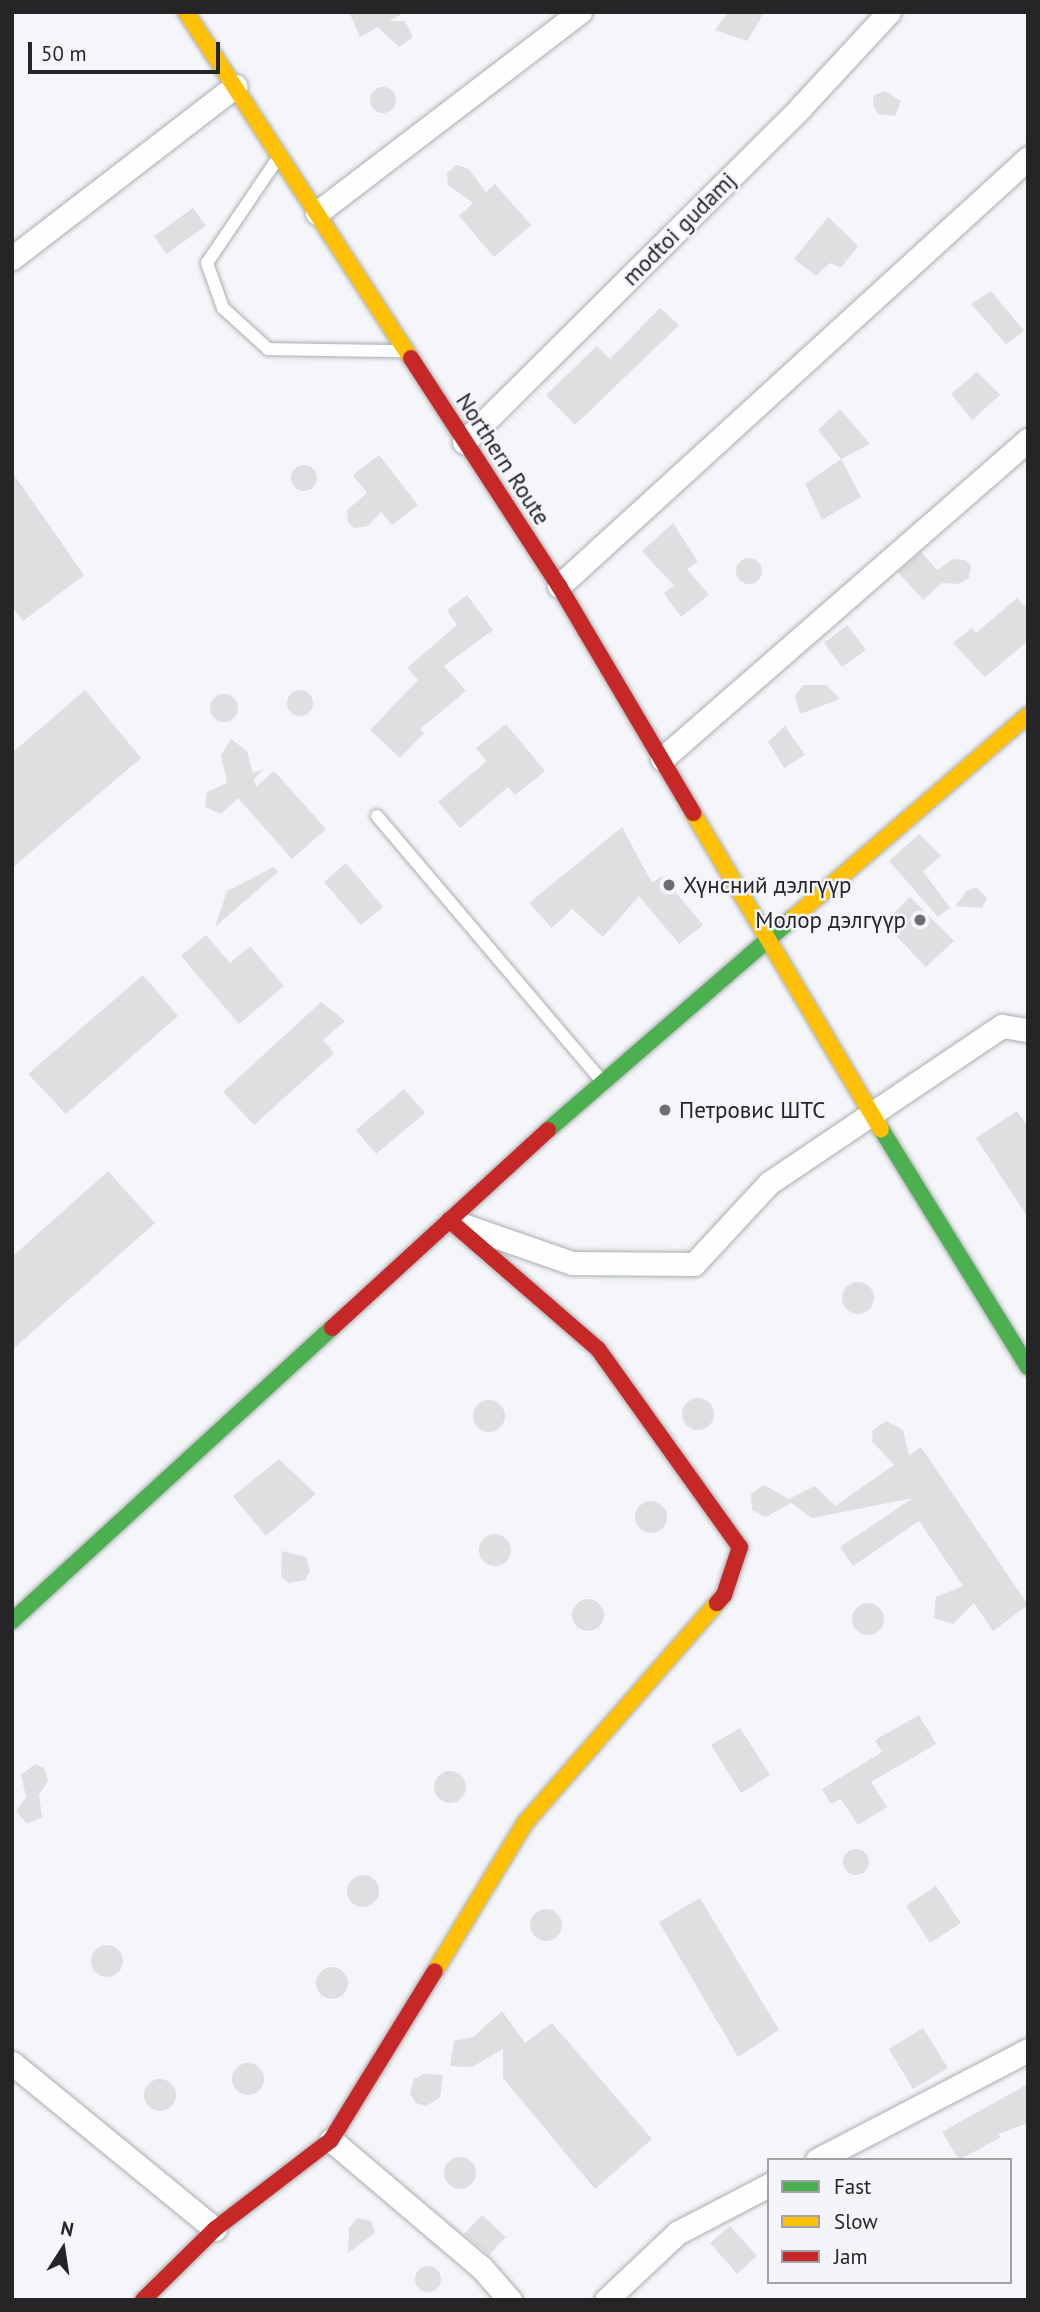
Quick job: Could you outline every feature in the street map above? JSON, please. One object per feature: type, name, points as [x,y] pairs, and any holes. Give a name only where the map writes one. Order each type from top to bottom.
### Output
[{"type":"main road","name":"Northern Route","points":[[186,12],[278,158],[317,212],[559,586],[771,938],[873,1116],[1028,1367]]},
{"type":"main road","points":[[12,1621],[603,1082],[1028,715]]},
{"type":"main road","points":[[143,2300],[215,2229],[331,2140],[525,1824],[724,1595],[740,1547],[598,1349],[449,1220]]},
{"type":"street","points":[[317,212],[580,12]]},
{"type":"street","name":"modtoi gudamj","points":[[464,442],[801,107],[889,12]]},
{"type":"street","points":[[12,258],[235,86]]},
{"type":"street","points":[[559,586],[1028,159]]},
{"type":"street","points":[[662,759],[1028,440]]},
{"type":"street","points":[[449,1220],[572,1263],[694,1264],[769,1183],[873,1116],[1002,1026],[1028,1030]]},
{"type":"street","points":[[821,2158],[1028,2050]]},
{"type":"street","points":[[12,2063],[215,2229]]},
{"type":"street","points":[[331,2140],[495,2294]]},
{"type":"street","points":[[606,2300],[677,2232],[767,2186]]},
{"type":"lane","points":[[278,158],[207,263],[223,308],[268,349],[405,351]]},
{"type":"lane","points":[[377,816],[603,1082]]},
{"type":"building","points":[[349,12],[405,12],[389,21],[405,21],[413,37],[399,47],[378,27],[360,37]]},
{"type":"building","points":[[729,12],[765,12],[747,41],[715,30]]},
{"type":"building","points":[[383,87],[393,90],[396,100],[393,110],[383,113],[373,110],[370,100],[373,90]]},
{"type":"building","points":[[885,91],[901,101],[895,116],[878,114],[874,107],[873,96]]},
{"type":"building","points":[[457,165],[469,169],[486,192],[495,184],[531,225],[494,257],[459,216],[473,203],[448,185],[447,173]]},
{"type":"building","points":[[193,208],[206,226],[166,254],[154,236]]},
{"type":"building","points":[[828,217],[858,246],[841,268],[830,263],[816,276],[794,259]]},
{"type":"building","points":[[991,291],[1024,331],[1006,344],[971,304]]},
{"type":"building","points":[[660,308],[679,325],[575,425],[546,395],[597,346],[610,359]]},
{"type":"building","points":[[977,372],[1000,395],[972,420],[951,394]]},
{"type":"building","points":[[840,409],[870,444],[841,459],[818,430]]},
{"type":"building","points":[[379,455],[418,505],[392,525],[381,512],[368,526],[354,528],[348,522],[347,510],[367,493],[353,475]]},
{"type":"building","points":[[841,459],[861,497],[822,520],[805,484]]},
{"type":"building","points":[[304,465],[313,469],[317,478],[313,487],[304,491],[295,487],[291,478],[295,469]]},
{"type":"building","points":[[12,472],[84,575],[23,621],[12,607]]},
{"type":"building","points":[[673,523],[698,562],[687,569],[709,595],[681,617],[664,593],[674,586],[642,551]]},
{"type":"building","points":[[921,552],[937,570],[953,559],[965,560],[971,566],[969,578],[958,584],[942,583],[923,600],[898,572]]},
{"type":"building","points":[[749,558],[758,562],[762,571],[758,580],[749,584],[740,580],[736,571],[740,562]]},
{"type":"building","points":[[467,595],[493,630],[444,666],[466,691],[420,729],[424,733],[400,758],[370,730],[418,680],[407,668],[457,625],[447,610]]},
{"type":"building","points":[[1017,598],[1028,610],[1028,641],[985,677],[953,643],[972,628],[976,633]]},
{"type":"building","points":[[847,625],[866,650],[842,667],[824,643]]},
{"type":"building","points":[[803,685],[826,685],[840,699],[800,714],[795,696]]},
{"type":"building","points":[[85,690],[141,758],[12,868],[12,753]]},
{"type":"building","points":[[300,690],[310,693],[313,703],[310,713],[300,716],[290,713],[287,703],[290,693]]},
{"type":"building","points":[[224,694],[234,698],[238,708],[234,718],[224,722],[214,718],[210,708],[214,698]]},
{"type":"building","points":[[506,724],[545,771],[515,795],[508,787],[460,828],[438,802],[487,761],[476,748]]},
{"type":"building","points":[[785,726],[805,755],[784,768],[768,742]]},
{"type":"building","points":[[231,739],[247,751],[253,773],[264,769],[254,779],[256,787],[274,771],[326,829],[292,859],[238,798],[221,814],[205,807],[207,792],[227,783],[221,755]]},
{"type":"building","points":[[622,827],[652,883],[662,876],[703,925],[679,944],[639,896],[603,937],[572,909],[552,928],[529,903]]},
{"type":"building","points":[[919,834],[941,856],[923,871],[950,908],[938,917],[889,861]]},
{"type":"building","points":[[346,863],[383,907],[361,925],[324,882]]},
{"type":"building","points":[[274,867],[278,872],[215,927],[227,891]]},
{"type":"building","points":[[976,887],[987,898],[982,908],[956,906],[966,891]]},
{"type":"building","name":"Молор дэлгүүр","points":[[910,897],[954,941],[926,967],[884,923]]},
{"type":"building","points":[[206,935],[230,963],[250,946],[284,986],[239,1024],[181,956]]},
{"type":"building","points":[[143,975],[178,1016],[66,1114],[28,1074]]},
{"type":"building","points":[[321,1002],[345,1021],[323,1040],[334,1053],[254,1125],[223,1092]]},
{"type":"building","points":[[404,1089],[425,1113],[376,1154],[356,1130]]},
{"type":"building","points":[[1017,1111],[1028,1127],[1028,1218],[976,1138]]},
{"type":"building","points":[[108,1171],[155,1223],[12,1350],[12,1257]]},
{"type":"building","points":[[858,1282],[869,1287],[874,1298],[869,1309],[858,1314],[847,1309],[842,1298],[847,1287]]},
{"type":"building","points":[[698,1398],[709,1403],[714,1414],[709,1425],[698,1430],[687,1425],[682,1414],[687,1403]]},
{"type":"building","points":[[489,1400],[500,1405],[505,1416],[500,1427],[489,1432],[478,1427],[473,1416],[478,1405]]},
{"type":"building","points":[[886,1421],[903,1430],[909,1456],[921,1447],[1028,1605],[993,1631],[974,1603],[953,1624],[934,1618],[936,1597],[963,1586],[919,1521],[853,1566],[840,1547],[913,1498],[812,1518],[791,1503],[766,1517],[752,1510],[751,1494],[764,1485],[789,1499],[815,1486],[835,1506],[894,1465],[872,1441],[873,1430]]},
{"type":"building","points":[[279,1459],[316,1494],[266,1536],[233,1496]]},
{"type":"building","points":[[651,1501],[662,1506],[667,1517],[662,1528],[651,1533],[640,1528],[635,1517],[640,1506]]},
{"type":"building","points":[[495,1534],[506,1539],[511,1550],[506,1561],[495,1566],[484,1561],[479,1550],[484,1539]]},
{"type":"building","points":[[282,1551],[306,1557],[310,1571],[305,1580],[289,1583],[281,1577]]},
{"type":"building","points":[[588,1599],[599,1604],[604,1615],[599,1626],[588,1631],[577,1626],[572,1615],[577,1604]]},
{"type":"building","points":[[868,1603],[879,1608],[884,1619],[879,1630],[868,1635],[857,1630],[852,1619],[857,1608]]},
{"type":"building","points":[[919,1715],[936,1744],[871,1782],[887,1807],[858,1825],[841,1799],[831,1804],[822,1789],[882,1752],[875,1740]]},
{"type":"building","points":[[740,1728],[770,1775],[741,1793],[711,1745]]},
{"type":"building","points":[[35,1764],[44,1768],[48,1781],[39,1795],[42,1817],[27,1824],[16,1811],[26,1797],[21,1775]]},
{"type":"building","points":[[450,1771],[461,1776],[466,1787],[461,1798],[450,1803],[439,1798],[434,1787],[439,1776]]},
{"type":"building","points":[[856,1849],[865,1853],[869,1862],[865,1871],[856,1875],[847,1871],[843,1862],[847,1853]]},
{"type":"building","points":[[363,1875],[374,1880],[379,1891],[374,1902],[363,1907],[352,1902],[347,1891],[352,1880]]},
{"type":"building","points":[[936,1886],[961,1923],[930,1943],[906,1906]]},
{"type":"building","points":[[700,1898],[779,2030],[738,2057],[659,1922]]},
{"type":"building","points":[[546,1909],[557,1914],[562,1925],[557,1936],[546,1941],[535,1936],[530,1925],[535,1914]]},
{"type":"building","points":[[107,1945],[118,1950],[123,1961],[118,1972],[107,1977],[96,1972],[91,1961],[96,1950]]},
{"type":"building","points":[[332,1967],[343,1972],[348,1983],[343,1994],[332,1999],[321,1994],[316,1983],[321,1972]]},
{"type":"building","points":[[502,2011],[525,2043],[552,2023],[652,2139],[595,2189],[503,2078],[503,2049],[472,2067],[450,2066],[454,2041],[473,2037]]},
{"type":"building","points":[[923,2028],[948,2068],[913,2089],[889,2049]]},
{"type":"building","points":[[248,2063],[259,2068],[264,2079],[259,2090],[248,2095],[237,2090],[232,2079],[237,2068]]},
{"type":"building","points":[[424,2074],[443,2075],[440,2098],[426,2106],[416,2103],[410,2094],[414,2079]]},
{"type":"building","points":[[160,2079],[171,2084],[176,2095],[171,2106],[160,2111],[149,2106],[144,2095],[149,2084]]},
{"type":"building","points":[[1028,2084],[1028,2123],[998,2134],[1001,2137],[963,2158],[958,2158],[942,2132]]},
{"type":"building","points":[[460,2157],[471,2162],[476,2173],[471,2184],[460,2189],[449,2184],[444,2173],[449,2162]]},
{"type":"building","points":[[482,2215],[506,2237],[489,2255],[464,2234]]},
{"type":"building","points":[[357,2218],[371,2221],[375,2233],[348,2253],[349,2228]]},
{"type":"building","points":[[730,2226],[757,2256],[737,2274],[710,2243]]},
{"type":"building","points":[[428,2266],[437,2270],[441,2279],[437,2288],[428,2292],[419,2288],[415,2279],[419,2270]]},
{"type":"traffic: fast","points":[[548,1130],[793,918]]},
{"type":"traffic: fast","points":[[881,1129],[1028,1367]]},
{"type":"traffic: fast","points":[[12,1621],[332,1328]]},
{"type":"traffic: slow","points":[[186,12],[411,358]]},
{"type":"traffic: slow","points":[[793,918],[1028,715]]},
{"type":"traffic: slow","points":[[693,813],[881,1129]]},
{"type":"traffic: slow","points":[[435,1971],[525,1823],[717,1603]]},
{"type":"traffic: jam","points":[[411,358],[559,586],[693,813]]},
{"type":"traffic: jam","points":[[332,1328],[548,1130]]},
{"type":"traffic: jam","points":[[449,1220],[598,1349],[740,1547],[724,1595],[717,1603]]},
{"type":"traffic: jam","points":[[143,2300],[215,2229],[331,2140],[435,1971]]},
{"type":"place","name":"Хүнсний дэлгүүр","points":[[669,885]]},
{"type":"place","name":"Молор дэлгүүр","points":[[920,920]]},
{"type":"place","name":"Петровис ШТС","points":[[665,1110]]}]
